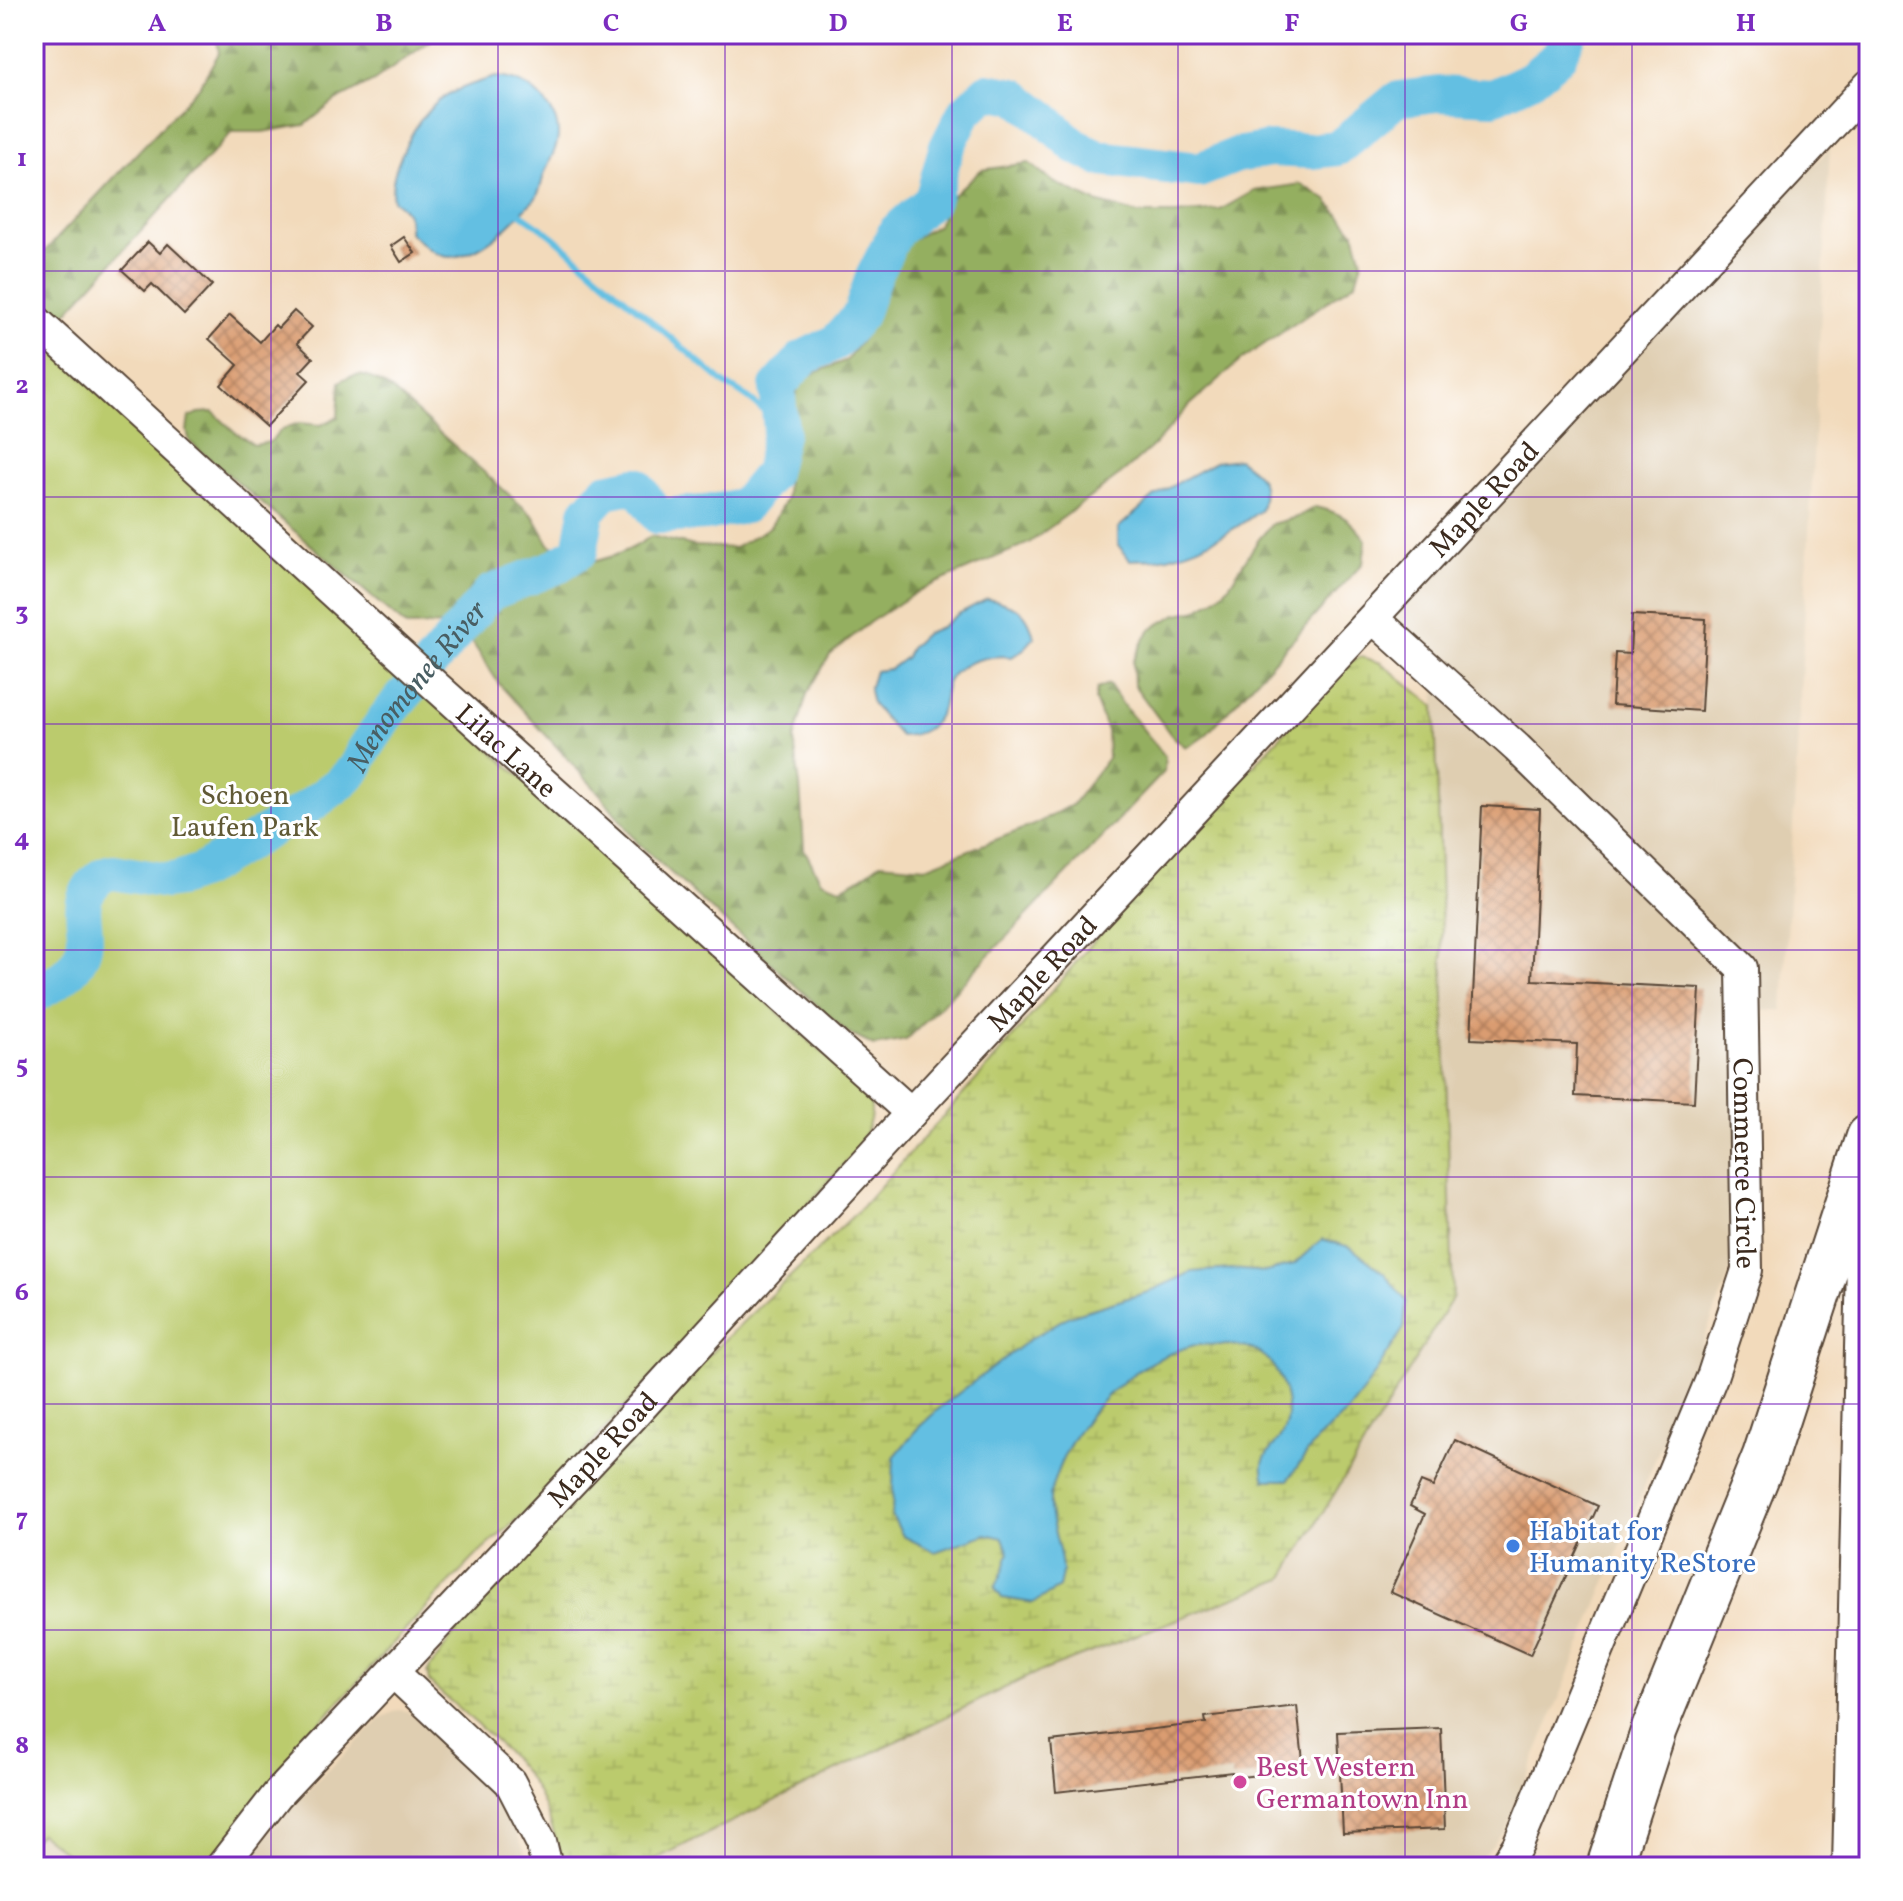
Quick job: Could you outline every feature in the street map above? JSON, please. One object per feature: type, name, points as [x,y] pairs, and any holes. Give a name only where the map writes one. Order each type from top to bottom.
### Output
[{"type":"highway","points":[[1609,1867],[1654,1729],[1765,1456],[1869,1137]]},
{"type":"highway","points":[[1855,1867],[1869,1262]]},
{"type":"highway","points":[[1580,1867],[1603,1816],[1654,1729]]},
{"type":"street","name":"Maple Road","points":[[221,1867],[277,1795],[622,1428],[911,1113],[1869,85]]},
{"type":"street","name":"Lilac Lane","points":[[34,319],[400,654],[911,1113]]},
{"type":"street","name":"Commerce Circle","points":[[1373,618],[1517,748],[1742,968],[1747,1270],[1707,1391],[1518,1845],[1504,1867]]},
{"type":"street","points":[[393,1672],[510,1782],[541,1842],[547,1867]]},
{"type":"shaded area","points":[[1830,148],[1783,1010],[1747,1011],[1737,1241],[1728,1279],[1509,1821],[1493,1846],[1473,1867],[639,1867],[1029,1676],[1283,1579],[1416,1036],[1436,682],[1377,628]]},
{"type":"shaded area","points":[[398,1710],[407,1711],[429,1728],[487,1781],[505,1809],[529,1867],[237,1867],[321,1777],[383,1717]]},
{"type":"shaded area","points":[[40,1833],[84,1867],[34,1867],[34,1839]]},
{"type":"green space","points":[[216,34],[440,34],[374,81],[335,101],[305,125],[262,132],[232,132],[57,323],[34,302],[34,263],[199,87],[219,53]]},
{"type":"green space","points":[[1029,163],[1055,183],[1096,202],[1138,214],[1220,210],[1254,191],[1301,184],[1327,200],[1354,232],[1362,261],[1356,282],[1241,360],[1189,406],[1155,444],[1125,471],[1029,543],[920,590],[870,622],[830,655],[807,694],[794,740],[804,849],[821,881],[841,888],[880,863],[926,867],[1036,824],[1072,805],[1108,758],[1107,731],[1095,700],[1097,689],[1109,684],[1165,756],[1164,772],[930,1017],[906,1040],[874,1046],[848,1033],[638,843],[600,794],[499,684],[472,642],[446,625],[406,626],[190,442],[187,431],[189,417],[213,412],[254,445],[270,442],[282,429],[299,423],[321,425],[338,417],[340,382],[361,375],[393,391],[534,517],[549,544],[584,564],[619,554],[651,536],[694,546],[734,548],[770,527],[786,499],[789,412],[802,378],[847,360],[869,329],[873,304],[902,245],[938,225],[951,197],[981,170]]},
{"type":"green space","name":"Schoen Laufen Park","points":[[34,333],[858,1085],[866,1094],[871,1111],[868,1128],[851,1157],[548,1492],[477,1555],[303,1741],[207,1867],[84,1867],[40,1833],[34,1839]]},
{"type":"green space","points":[[1315,507],[1350,522],[1366,540],[1363,563],[1206,735],[1186,747],[1171,735],[1134,685],[1133,662],[1142,643],[1151,629],[1177,614],[1195,611],[1214,600],[1228,587],[1272,524],[1297,517]]},
{"type":"green space","points":[[1361,657],[1381,663],[1435,706],[1453,1297],[1283,1579],[1029,1676],[639,1867],[563,1867],[550,1820],[527,1776],[493,1739],[429,1682],[427,1672],[499,1572],[694,1369],[858,1211],[993,1061],[1120,910],[1349,662]]},
{"type":"water","points":[[496,77],[517,82],[541,97],[555,119],[557,145],[535,200],[483,246],[461,255],[444,256],[428,248],[409,232],[407,213],[393,200],[394,175],[411,135],[428,110],[450,94]]},
{"type":"water","points":[[1238,459],[1261,480],[1264,492],[1261,510],[1225,534],[1198,547],[1156,559],[1130,560],[1118,545],[1118,528],[1155,496],[1186,478],[1215,462]]},
{"type":"water","points":[[987,599],[1005,603],[1024,614],[1034,638],[1012,657],[986,658],[954,673],[947,684],[941,711],[934,723],[919,733],[900,736],[872,704],[869,690],[875,671],[890,669],[906,657],[910,648],[926,633]]},
{"type":"water","points":[[1322,1239],[1350,1247],[1384,1273],[1406,1301],[1404,1328],[1365,1389],[1347,1412],[1318,1438],[1288,1480],[1265,1480],[1263,1471],[1265,1458],[1280,1438],[1287,1415],[1283,1387],[1271,1363],[1261,1354],[1242,1347],[1195,1345],[1154,1361],[1134,1373],[1098,1405],[1070,1444],[1050,1497],[1051,1518],[1062,1570],[1059,1588],[1033,1603],[1002,1598],[995,1588],[1009,1552],[1003,1538],[986,1534],[935,1552],[903,1536],[892,1516],[894,1457],[917,1429],[943,1405],[1030,1339],[1069,1316],[1148,1292],[1192,1272],[1231,1269],[1266,1272],[1294,1264]]},
{"type":"building","points":[[404,237],[415,253],[401,262],[391,246]]},
{"type":"building","points":[[148,242],[160,253],[168,244],[212,285],[184,315],[152,284],[145,291],[122,270]]},
{"type":"building","points":[[294,311],[312,327],[297,343],[313,358],[300,372],[309,380],[266,426],[221,385],[238,365],[209,339],[230,315],[260,342],[275,325],[278,328]]},
{"type":"building","points":[[1632,615],[1706,619],[1701,711],[1612,705],[1615,653],[1630,654]]},
{"type":"building","points":[[1482,806],[1540,809],[1532,980],[1700,988],[1694,1102],[1575,1096],[1577,1044],[1471,1039]]},
{"type":"building","points":[[1455,1440],[1598,1506],[1530,1655],[1390,1592],[1425,1514],[1410,1506],[1421,1482],[1433,1487]]},
{"type":"building","points":[[1297,1706],[1304,1770],[1232,1778],[1232,1772],[1056,1792],[1051,1741],[1206,1723],[1205,1717]]},
{"type":"building","points":[[1441,1728],[1445,1829],[1343,1833],[1338,1732]]},
{"type":"waterway","name":"Menomonee River","points":[[34,995],[61,979],[81,955],[85,937],[84,902],[97,879],[114,872],[166,881],[201,871],[308,807],[343,781],[355,768],[386,717],[490,593],[555,567],[580,551],[587,512],[606,491],[636,485],[658,516],[706,513],[744,506],[771,473],[781,430],[777,387],[803,358],[836,342],[860,315],[873,277],[896,231],[932,200],[946,149],[964,113],[987,91],[1015,96],[1075,146],[1100,158],[1199,170],[1237,155],[1270,149],[1311,151],[1338,148],[1397,99],[1439,94],[1493,97],[1531,79],[1558,57],[1569,34]]},
{"type":"waterway","points":[[521,214],[550,234],[725,384],[755,404],[781,430]]},
{"type":"place","name":"Habitat for Humanity ReStore","points":[[1513,1546]]},
{"type":"place","name":"Best Western Germantown Inn","points":[[1240,1782]]}]
